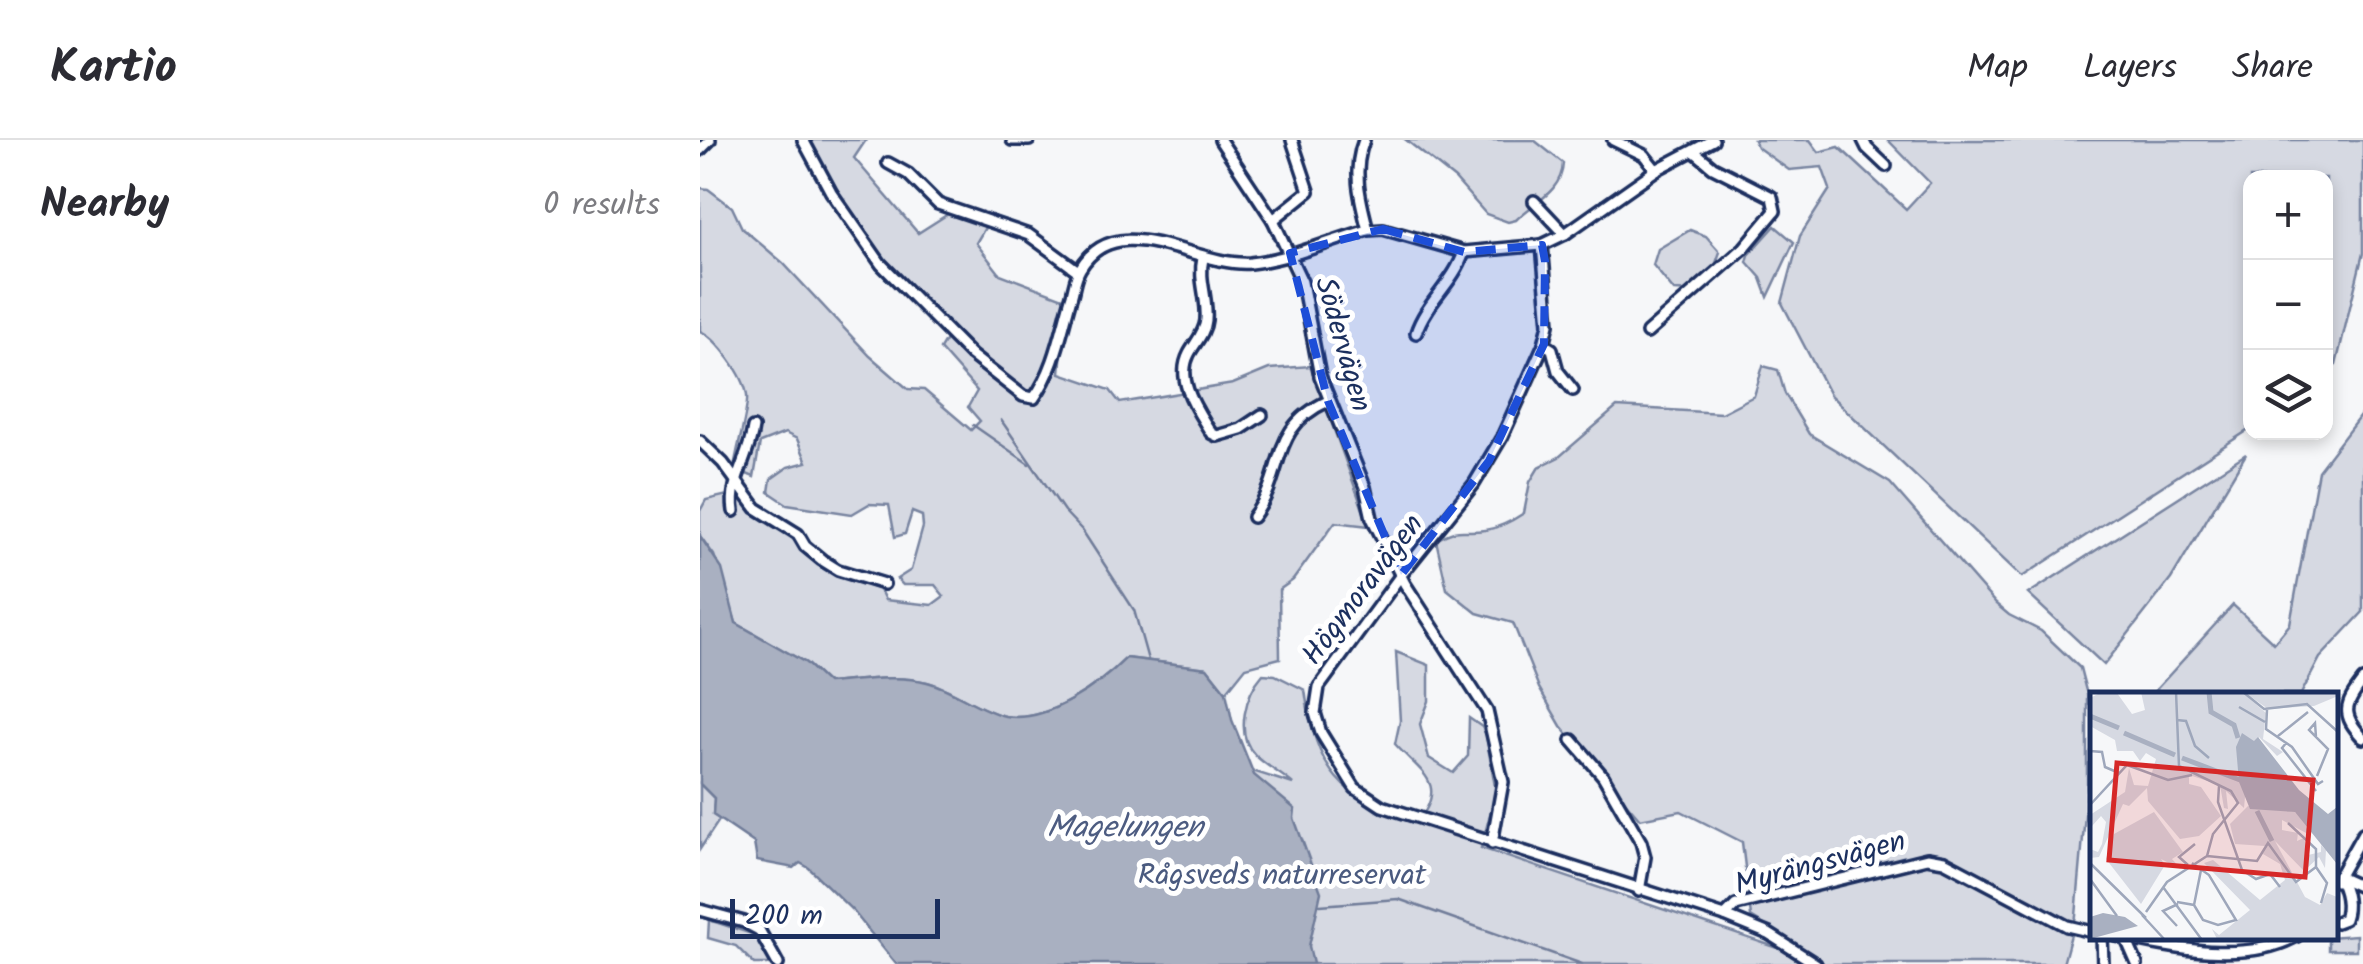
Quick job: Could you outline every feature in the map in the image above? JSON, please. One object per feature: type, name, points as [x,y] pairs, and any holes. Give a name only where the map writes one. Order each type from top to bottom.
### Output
[{"type":"street","points":[[700,150],[710,140]]},
{"type":"street","points":[[803,140],[831,192],[880,264],[971,356],[1023,396],[1034,398],[1049,374],[1078,272],[1100,248],[1124,240],[1149,242],[1204,258],[1241,263],[1383,228],[1464,252],[1542,245],[1565,234],[1656,170],[1712,140]]},
{"type":"street","points":[[1012,140],[1029,140]]},
{"type":"street","name":"Södervägen","points":[[1220,140],[1273,220],[1290,254],[1307,301],[1318,368],[1328,401],[1365,486],[1372,518],[1401,575],[1488,710],[1503,782],[1492,844]]},
{"type":"street","points":[[1273,220],[1309,191],[1292,140]]},
{"type":"street","points":[[1364,140],[1357,184],[1368,230]]},
{"type":"street","points":[[1613,140],[1644,155],[1656,170]]},
{"type":"street","points":[[1863,140],[1886,166]]},
{"type":"street","points":[[1647,333],[1744,248],[1775,212],[1772,197],[1713,167],[1695,152]]},
{"type":"street","points":[[888,164],[908,174],[938,204],[1030,235],[1078,272]]},
{"type":"street","points":[[1534,201],[1565,234]]},
{"type":"street","name":"Högmoravägen","points":[[1542,245],[1548,306],[1544,344],[1489,462],[1319,687],[1316,722],[1355,788],[1368,798],[1492,844],[1725,916],[1769,934],[1816,964]]},
{"type":"street","points":[[1416,333],[1423,314],[1456,271],[1464,252]]},
{"type":"street","points":[[1204,258],[1200,278],[1206,319],[1185,364],[1187,388],[1212,434],[1217,436],[1240,429],[1262,415]]},
{"type":"street","points":[[1544,344],[1552,348],[1558,371],[1573,390]]},
{"type":"street","points":[[1253,517],[1262,506],[1292,428],[1301,415],[1328,401]]},
{"type":"street","points":[[734,511],[735,482],[744,466],[753,428]]},
{"type":"street","points":[[700,441],[756,508],[798,534],[822,560],[838,570],[884,584]]},
{"type":"street","points":[[2363,680],[2350,697],[2346,711],[2349,723],[2363,738]]},
{"type":"street","points":[[1572,740],[1603,776],[1641,842],[1645,858],[1640,891]]},
{"type":"street","points":[[2338,877],[2363,833]]},
{"type":"street","name":"Myrängsvägen","points":[[1725,916],[1736,905],[1927,858],[1944,860],[2068,926],[2090,931]]},
{"type":"street","points":[[2338,879],[2363,888]]},
{"type":"street","points":[[2338,880],[2344,889],[2346,914],[2338,921]]},
{"type":"street","points":[[700,910],[758,930],[778,964]]},
{"type":"street","points":[[2102,939],[2103,964]]},
{"type":"street","points":[[2122,939],[2137,964]]},
{"type":"street","points":[[2146,940],[2218,961],[2258,956],[2294,939]]},
{"type":"highlighted area","points":[[1383,229],[1464,252],[1542,245],[1544,344],[1489,461],[1401,575],[1328,401],[1290,253]]},
{"type":"green space","points":[[811,140],[866,140],[854,158],[918,233],[948,214],[986,226],[976,243],[1000,274],[1066,299],[1060,373],[1110,390],[1120,403],[1233,384],[1269,369],[1311,366],[1369,526],[1335,522],[1293,580],[1279,590],[1280,658],[1246,667],[1226,692],[1207,668],[1127,658],[1071,700],[1037,714],[1005,716],[937,685],[915,680],[827,683],[806,663],[736,623],[714,555],[700,536],[700,511],[706,500],[736,493],[836,574],[880,590],[885,600],[932,605],[944,596],[935,585],[903,585],[897,579],[911,570],[923,527],[922,516],[912,512],[905,534],[895,537],[889,505],[869,504],[852,514],[787,504],[769,492],[771,479],[788,467],[807,462],[797,439],[785,433],[760,443],[754,477],[734,469],[747,396],[729,359],[700,331],[700,188],[708,189],[732,207],[742,228],[783,263],[870,356],[908,389],[924,390],[971,430],[980,421],[968,407],[977,391],[940,349],[953,328],[890,267],[847,207]]},
{"type":"green space","points":[[1406,140],[1534,140],[1563,163],[1558,182],[1546,196],[1508,222],[1486,214],[1455,179]]},
{"type":"green space","points":[[1754,140],[1810,140],[1819,152],[1839,147],[1906,209],[1930,183],[1888,140],[2363,140],[2363,253],[2336,365],[2333,367],[2333,170],[2243,170],[2243,434],[2022,577],[1830,395],[1782,303],[1800,236],[1830,189],[1822,167],[1789,170],[1757,147]]},
{"type":"green space","points":[[1775,226],[1794,242],[1768,297],[1761,278],[1747,262]]},
{"type":"green space","points":[[1690,230],[1706,236],[1720,252],[1715,266],[1694,292],[1674,291],[1653,265],[1658,249]]},
{"type":"green space","name":"Rågsveds naturreservat","points":[[1763,366],[1778,370],[1785,394],[1809,434],[1890,483],[1996,604],[2041,631],[2080,668],[2087,695],[2090,792],[2076,916],[2063,964],[1139,964],[1237,766],[1293,784],[1255,755],[1245,736],[1247,702],[1263,674],[1275,675],[1305,690],[1316,741],[1336,778],[1369,803],[1417,823],[1431,798],[1431,788],[1422,771],[1395,744],[1400,721],[1396,652],[1429,665],[1429,701],[1420,724],[1429,758],[1453,773],[1468,756],[1469,718],[1486,735],[1496,792],[1481,848],[1793,953],[1795,944],[1751,917],[1742,842],[1681,811],[1640,819],[1561,726],[1539,688],[1513,623],[1477,613],[1447,589],[1436,540],[1457,531],[1496,528],[1524,513],[1530,482],[1539,467],[1559,457],[1617,407],[1721,413],[1754,396]]},
{"type":"green space","points":[[2363,412],[2363,612],[2320,658],[2302,692],[2154,692],[2233,605],[2274,643],[2290,624],[2318,471]]},
{"type":"green space","points":[[2246,454],[2171,579],[2104,665],[2028,594]]},
{"type":"green space","points":[[700,784],[714,798],[713,815],[720,819],[700,849]]},
{"type":"green space","points":[[709,920],[755,935],[773,964],[754,964],[736,946],[708,938]]},
{"type":"green space","points":[[2356,935],[2356,950],[2328,950],[2328,939]]},
{"type":"water","name":"Magelungen","points":[[700,536],[722,569],[736,623],[806,663],[827,683],[915,680],[937,685],[995,713],[1021,717],[1071,700],[1126,658],[1207,668],[1226,692],[1232,720],[1254,775],[1295,809],[1294,818],[1321,892],[1309,946],[1313,964],[896,964],[853,911],[809,868],[800,863],[794,868],[757,861],[754,843],[713,815],[714,798],[700,784]]},
{"type":"waterway","points":[[1001,420],[1064,511],[1082,530],[1134,610],[1148,660]]},
{"type":"waterway","points":[[973,425],[1029,464]]},
{"type":"waterway","points":[[1320,905],[1398,899],[1582,964]]}]
